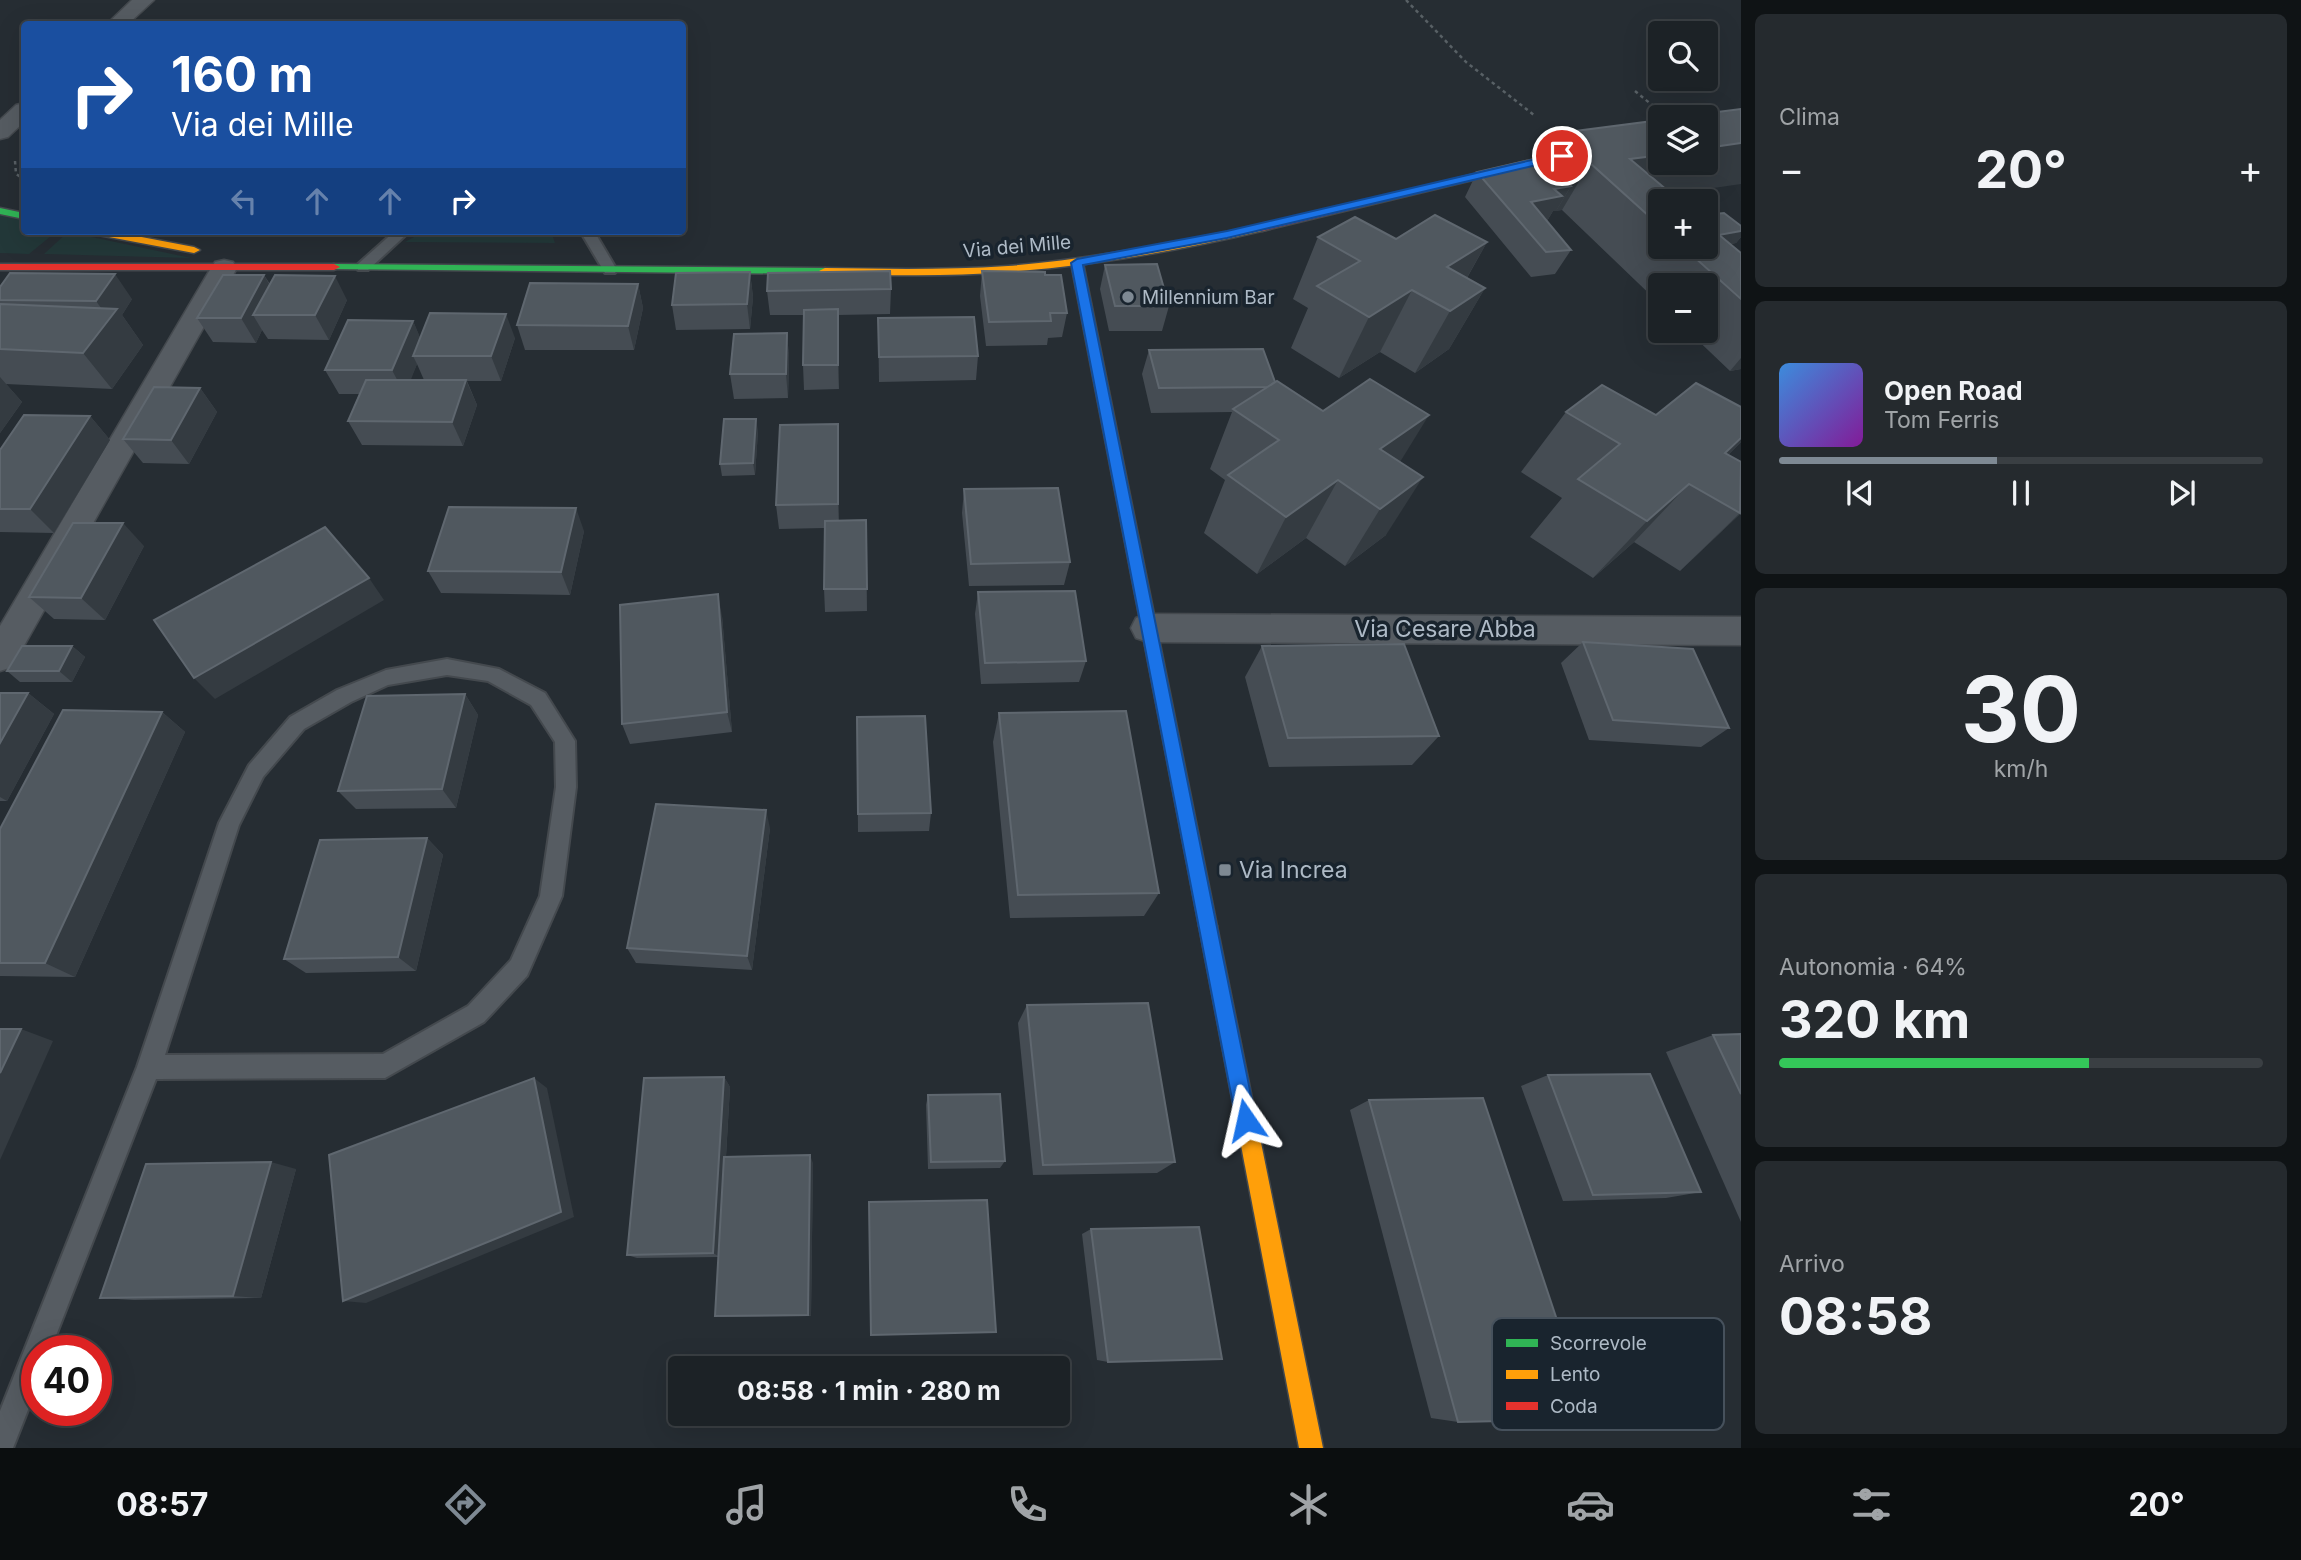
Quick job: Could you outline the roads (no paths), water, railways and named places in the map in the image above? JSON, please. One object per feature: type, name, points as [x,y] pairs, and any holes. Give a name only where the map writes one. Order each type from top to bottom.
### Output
[{"type":"main road","name":"Via dei Mille","points":[[0,267],[968,272],[1021,270],[1077,263],[1213,237],[1537,162]]},
{"type":"main road","points":[[0,211],[21,215]]},
{"type":"main road","name":"Via dei Mille","points":[[115,235],[218,254],[363,267]]},
{"type":"main road","points":[[1077,263],[1311,1448]]},
{"type":"street","points":[[120,21],[144,0]]},
{"type":"street","points":[[0,132],[21,113]]},
{"type":"street","points":[[0,657],[225,268]]},
{"type":"street","name":"Via Cesare Abba","points":[[1149,628],[1741,631]]},
{"type":"lane","points":[[363,267],[399,235]]},
{"type":"lane","points":[[589,235],[610,270]]},
{"type":"lane","points":[[43,1335],[149,1067],[229,823],[256,771],[297,723],[345,696],[387,678],[447,667],[492,674],[538,699],[565,741],[566,787],[551,895],[519,968],[476,1014],[385,1066],[149,1067]]},
{"type":"lane","points":[[0,1446],[21,1392]]},
{"type":"place","name":"Millennium Bar","points":[[1128,297]]},
{"type":"place","name":"Via Increa","points":[[1225,870]]}]
